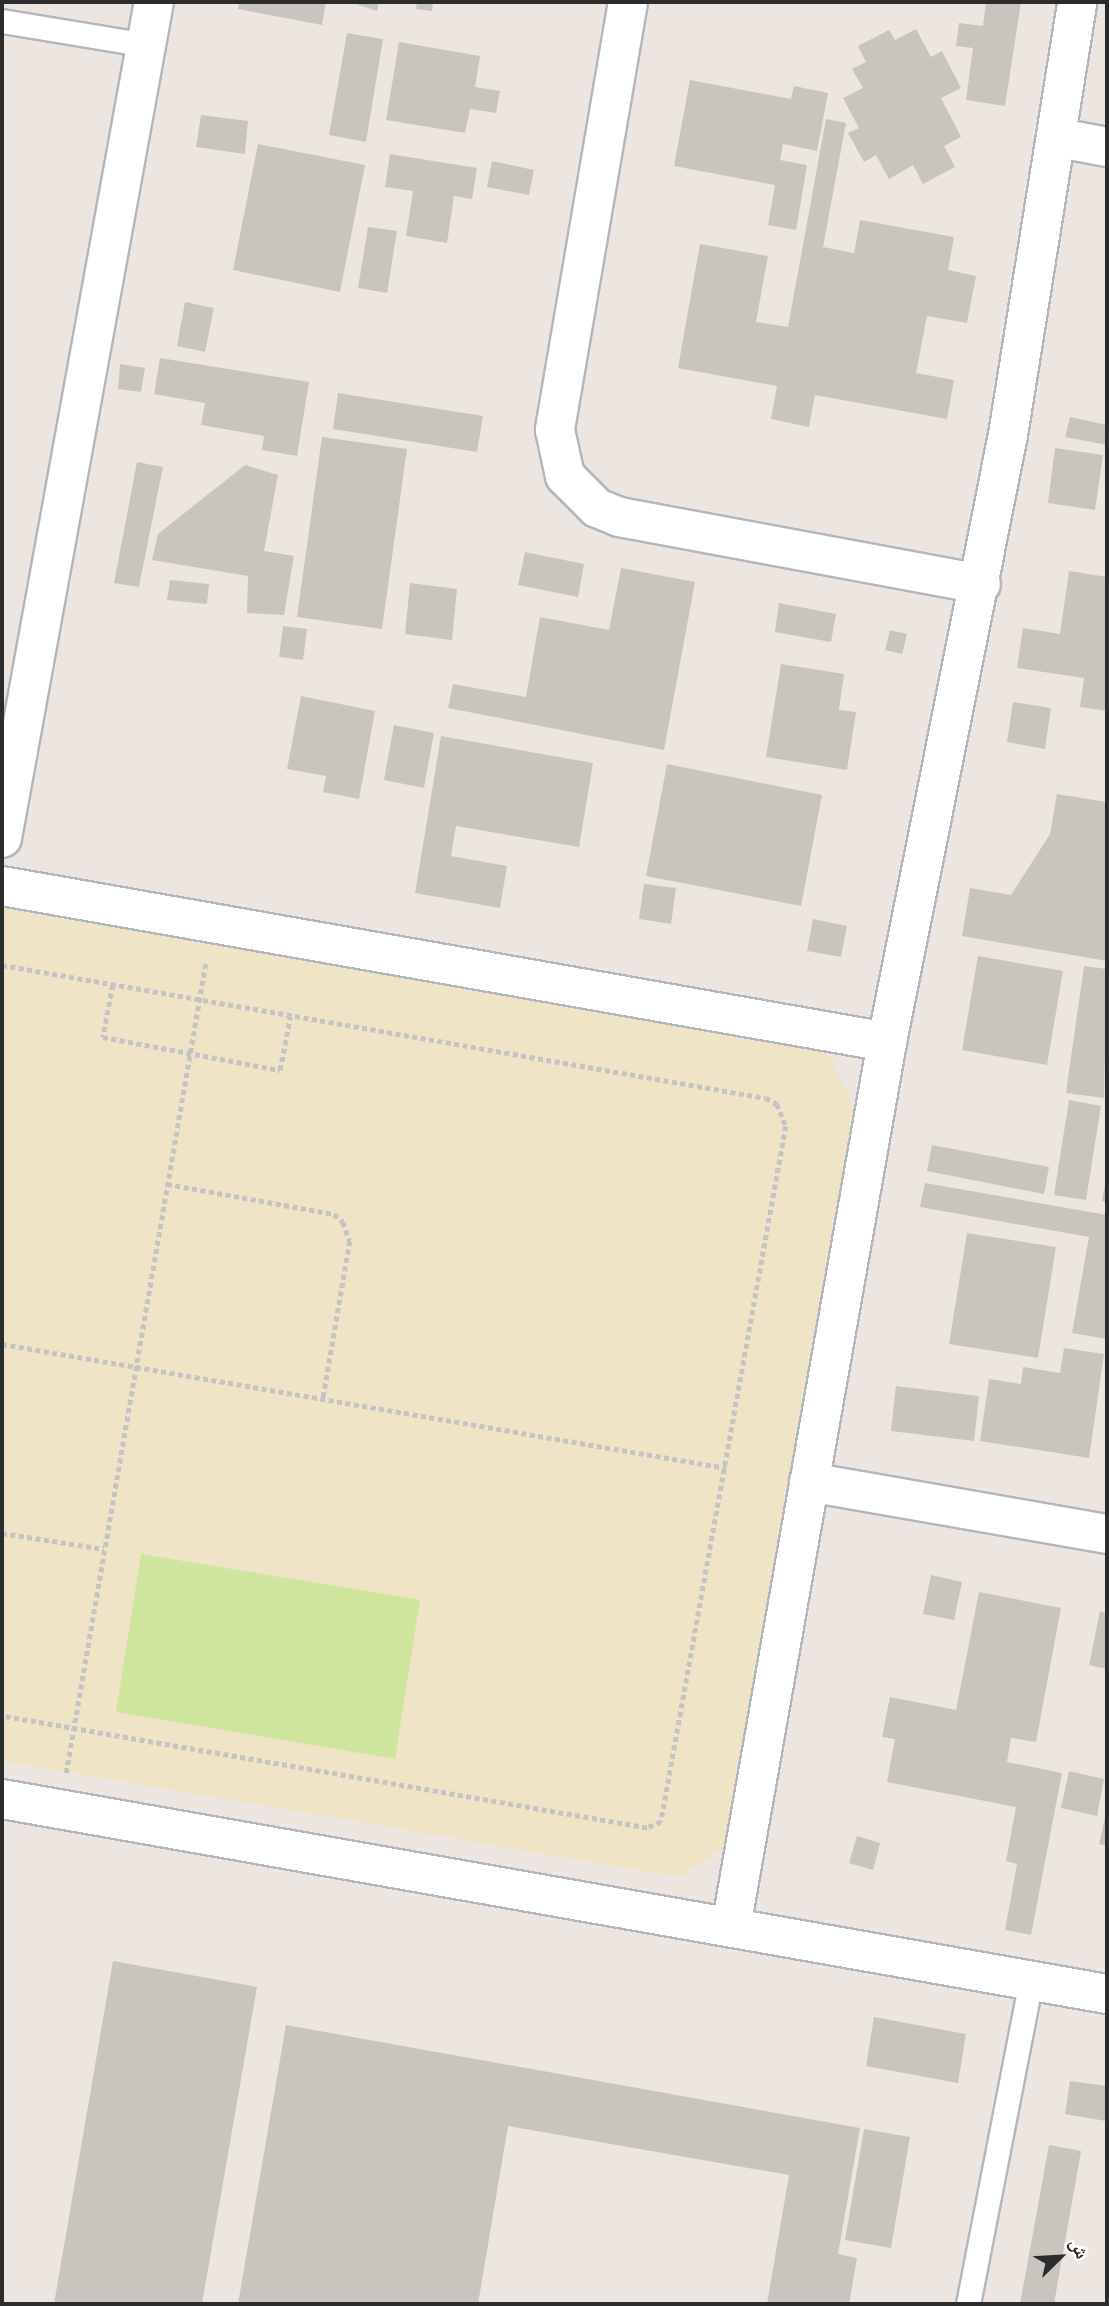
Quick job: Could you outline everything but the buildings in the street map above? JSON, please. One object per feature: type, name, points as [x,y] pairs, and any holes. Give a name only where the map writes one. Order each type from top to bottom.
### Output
[{"type":"street","points":[[2,838],[154,2]]},
{"type":"street","points":[[628,2],[555,430],[565,476],[597,508],[619,517],[981,584]]},
{"type":"street","points":[[731,1927],[887,1042],[981,584],[1059,138],[1077,2]]},
{"type":"street","points":[[1059,138],[1107,147]]},
{"type":"street","points":[[2,887],[887,1042]]},
{"type":"street","points":[[809,1482],[1107,1534]]},
{"type":"street","points":[[2,1798],[1107,1994]]},
{"type":"lane","points":[[2,21],[147,45]]},
{"type":"lane","points":[[968,2304],[1031,1980]]},
{"type":"path","points":[[60,1809],[212,924]]},
{"type":"path","points":[[2,965],[776,1104],[786,1126],[665,1816],[654,1827],[2,1716]]},
{"type":"path","points":[[113,985],[103,1037],[280,1070],[290,1017]]},
{"type":"path","points":[[167,1184],[334,1214],[343,1222],[350,1241],[323,1399]]},
{"type":"path","points":[[2,1344],[726,1468]]},
{"type":"path","points":[[2,1533],[104,1549]]},
{"type":"sand","points":[[2,908],[826,1051],[854,1108],[730,1844],[680,1877],[2,1761]]},
{"type":"green space","points":[[141,1554],[420,1600],[395,1759],[116,1712]]}]
